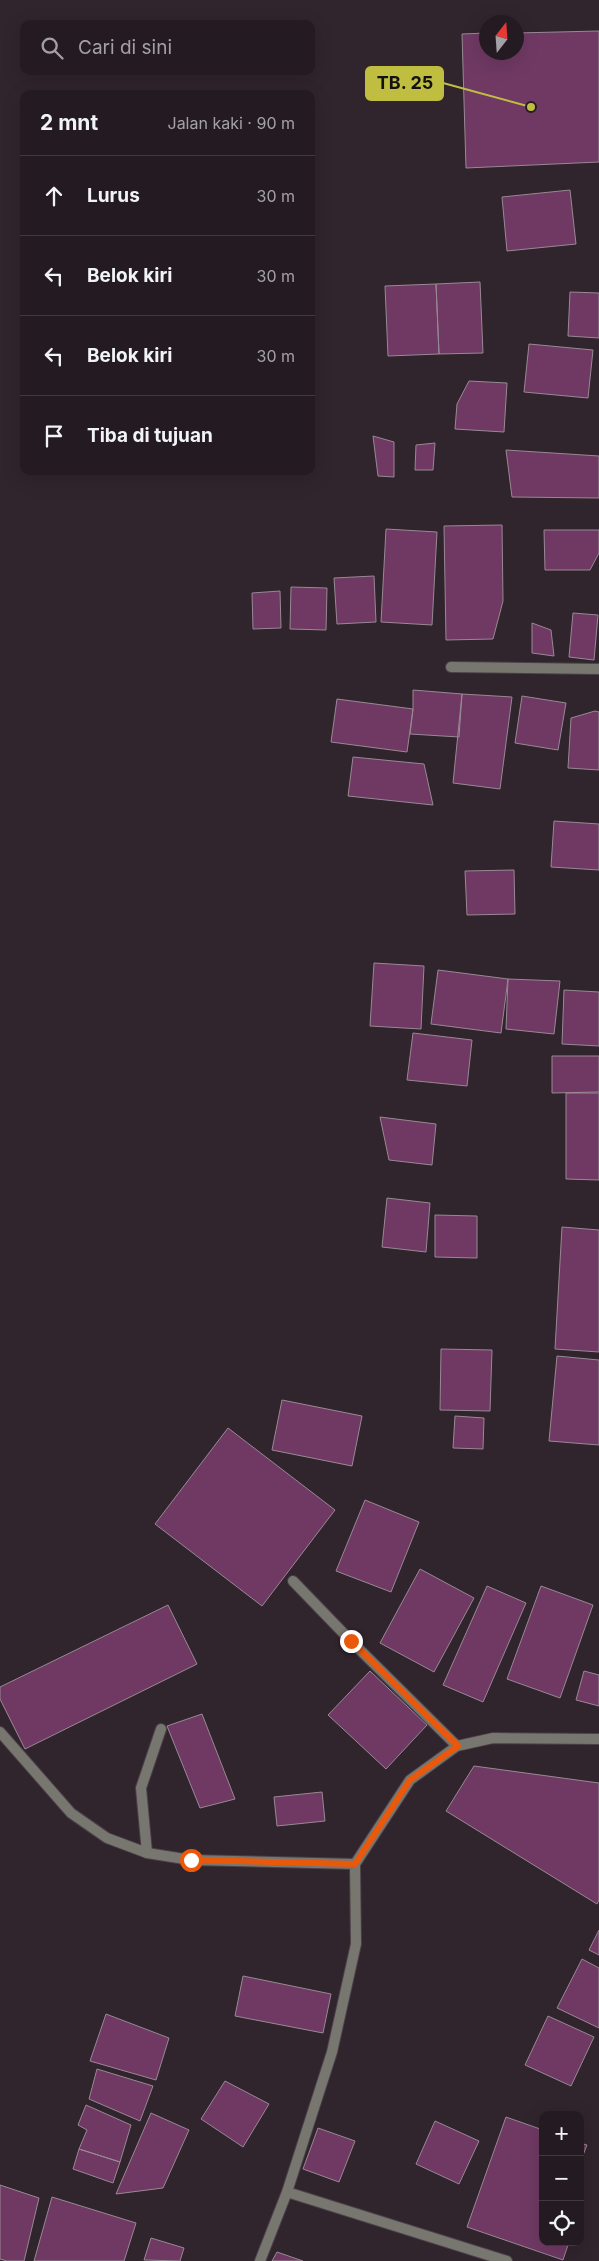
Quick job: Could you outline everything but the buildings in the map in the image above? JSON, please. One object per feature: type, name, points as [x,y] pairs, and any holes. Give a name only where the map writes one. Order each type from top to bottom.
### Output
[{"type":"street","points":[[452,666],[599,669]]},
{"type":"street","points":[[293,1581],[458,1746]]},
{"type":"street","points":[[147,1853],[141,1788],[161,1729]]},
{"type":"street","points":[[0,1732],[71,1813],[107,1838],[147,1853],[191,1860],[355,1864]]},
{"type":"street","points":[[260,2261],[287,2192],[332,2052],[356,1944],[355,1864],[410,1780],[458,1746],[493,1738],[599,1739]]},
{"type":"street","points":[[287,2192],[507,2261]]},
{"type":"place","name":"TB. 25","points":[[531,107]]},
{"type":"route","points":[[191,1860],[355,1864],[410,1780],[458,1746],[351,1641]]}]
